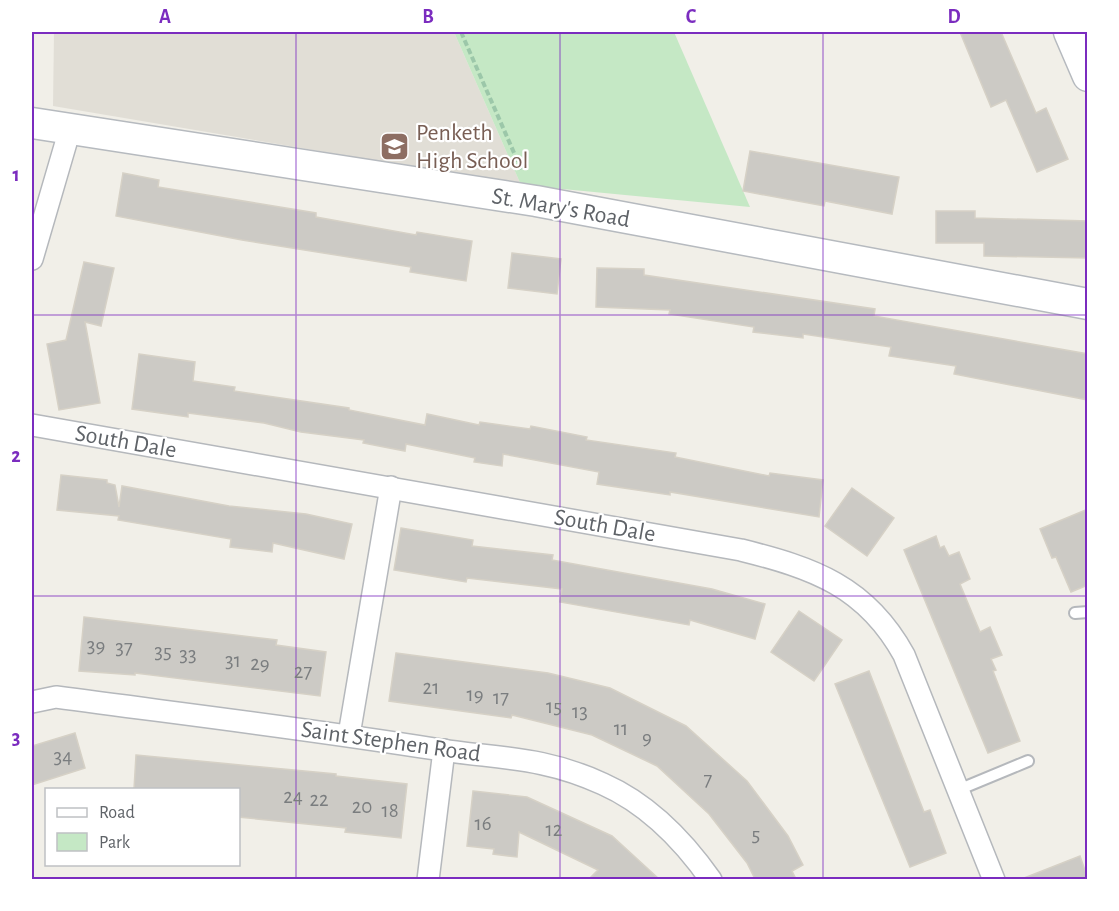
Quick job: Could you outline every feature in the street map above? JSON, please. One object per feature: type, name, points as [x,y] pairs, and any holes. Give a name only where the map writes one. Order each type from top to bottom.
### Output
[{"type":"street","points":[[1069,32],[1088,76]]},
{"type":"street","name":"St. Mary's Road","points":[[32,123],[536,201],[1088,304]]},
{"type":"street","points":[[32,259],[70,129]]},
{"type":"street","name":"South Dale","points":[[32,425],[741,550],[813,570],[859,598],[893,636],[994,879]]},
{"type":"street","points":[[349,735],[391,487]]},
{"type":"street","name":"Saint Stephen Road","points":[[32,702],[56,697],[533,760],[570,770],[606,785],[636,803],[664,825],[692,854],[711,879]]},
{"type":"street","points":[[428,879],[444,750]]},
{"type":"lane","points":[[1075,613],[1088,612]]},
{"type":"lane","points":[[958,790],[1028,761]]},
{"type":"path","points":[[461,32],[536,201]]},
{"type":"shaded area","name":"Penketh High School","points":[[54,32],[454,32],[521,185],[53,106]]},
{"type":"green space","points":[[454,32],[674,32],[750,207],[521,185]]},
{"type":"building","points":[[960,32],[1001,32],[1036,113],[1046,108],[1068,159],[1037,172],[1006,100],[991,107]]},
{"type":"building","points":[[750,151],[899,177],[892,214],[825,201],[824,206],[743,191]]},
{"type":"building","points":[[123,173],[159,180],[158,187],[316,213],[316,217],[416,235],[417,232],[472,241],[466,281],[410,272],[411,267],[242,240],[116,216]]},
{"type":"building","points":[[936,211],[975,211],[975,218],[1088,221],[1088,258],[984,256],[984,243],[936,243]]},
{"type":"building","points":[[512,253],[561,259],[557,294],[508,288]]},
{"type":"building","points":[[84,262],[114,268],[101,326],[85,322],[100,403],[59,410],[47,344],[66,340]]},
{"type":"building","points":[[597,268],[644,269],[644,275],[875,309],[874,316],[1088,354],[1088,400],[954,374],[956,366],[889,356],[891,347],[803,334],[803,338],[753,332],[754,327],[669,314],[670,310],[596,307]]},
{"type":"building","points":[[139,354],[195,362],[193,381],[235,387],[234,391],[349,408],[349,410],[425,425],[427,414],[479,425],[480,422],[530,429],[531,426],[587,437],[586,440],[676,453],[675,457],[769,476],[770,473],[823,480],[819,517],[670,492],[670,495],[597,484],[599,472],[503,454],[502,466],[474,462],[475,458],[406,444],[405,451],[363,443],[364,440],[301,432],[264,423],[188,413],[188,417],[132,409]]},
{"type":"building","points":[[61,475],[107,480],[107,483],[115,485],[119,507],[122,486],[229,506],[306,514],[352,524],[344,559],[273,543],[272,552],[230,547],[231,539],[118,520],[119,516],[57,510]]},
{"type":"building","points":[[852,488],[894,518],[867,556],[825,526]]},
{"type":"building","points":[[1088,509],[1088,585],[1071,592],[1056,557],[1052,558],[1040,529]]},
{"type":"building","points":[[401,528],[473,540],[472,546],[553,555],[552,560],[712,589],[765,604],[755,639],[690,620],[689,625],[560,602],[562,589],[467,578],[466,582],[394,570]]},
{"type":"building","points":[[936,536],[940,548],[944,546],[949,556],[959,552],[970,579],[960,584],[980,632],[990,627],[1002,655],[991,659],[996,670],[993,671],[1020,741],[988,753],[904,550]]},
{"type":"building","points":[[799,611],[842,640],[814,681],[771,652]]},
{"type":"building","points":[[84,617],[277,640],[276,645],[326,652],[320,696],[135,673],[135,675],[79,671]]},
{"type":"building","points":[[396,653],[548,673],[610,688],[686,726],[747,781],[788,836],[803,865],[792,871],[796,879],[755,879],[747,863],[709,814],[657,766],[592,735],[512,715],[511,718],[389,701]]},
{"type":"building","points":[[869,671],[924,812],[930,810],[946,853],[910,867],[835,684]]},
{"type":"building","points":[[75,733],[85,768],[32,785],[32,746]]},
{"type":"building","points":[[136,755],[336,774],[336,776],[407,784],[401,838],[345,832],[346,828],[240,817],[240,788],[134,788]]},
{"type":"building","points":[[473,791],[527,797],[612,836],[659,879],[589,879],[598,870],[519,832],[517,857],[493,854],[494,849],[467,846]]},
{"type":"building","points":[[1080,856],[1088,879],[1024,879],[1024,878]]},
{"type":"place","name":"Penketh High School","points":[[395,146]]}]
